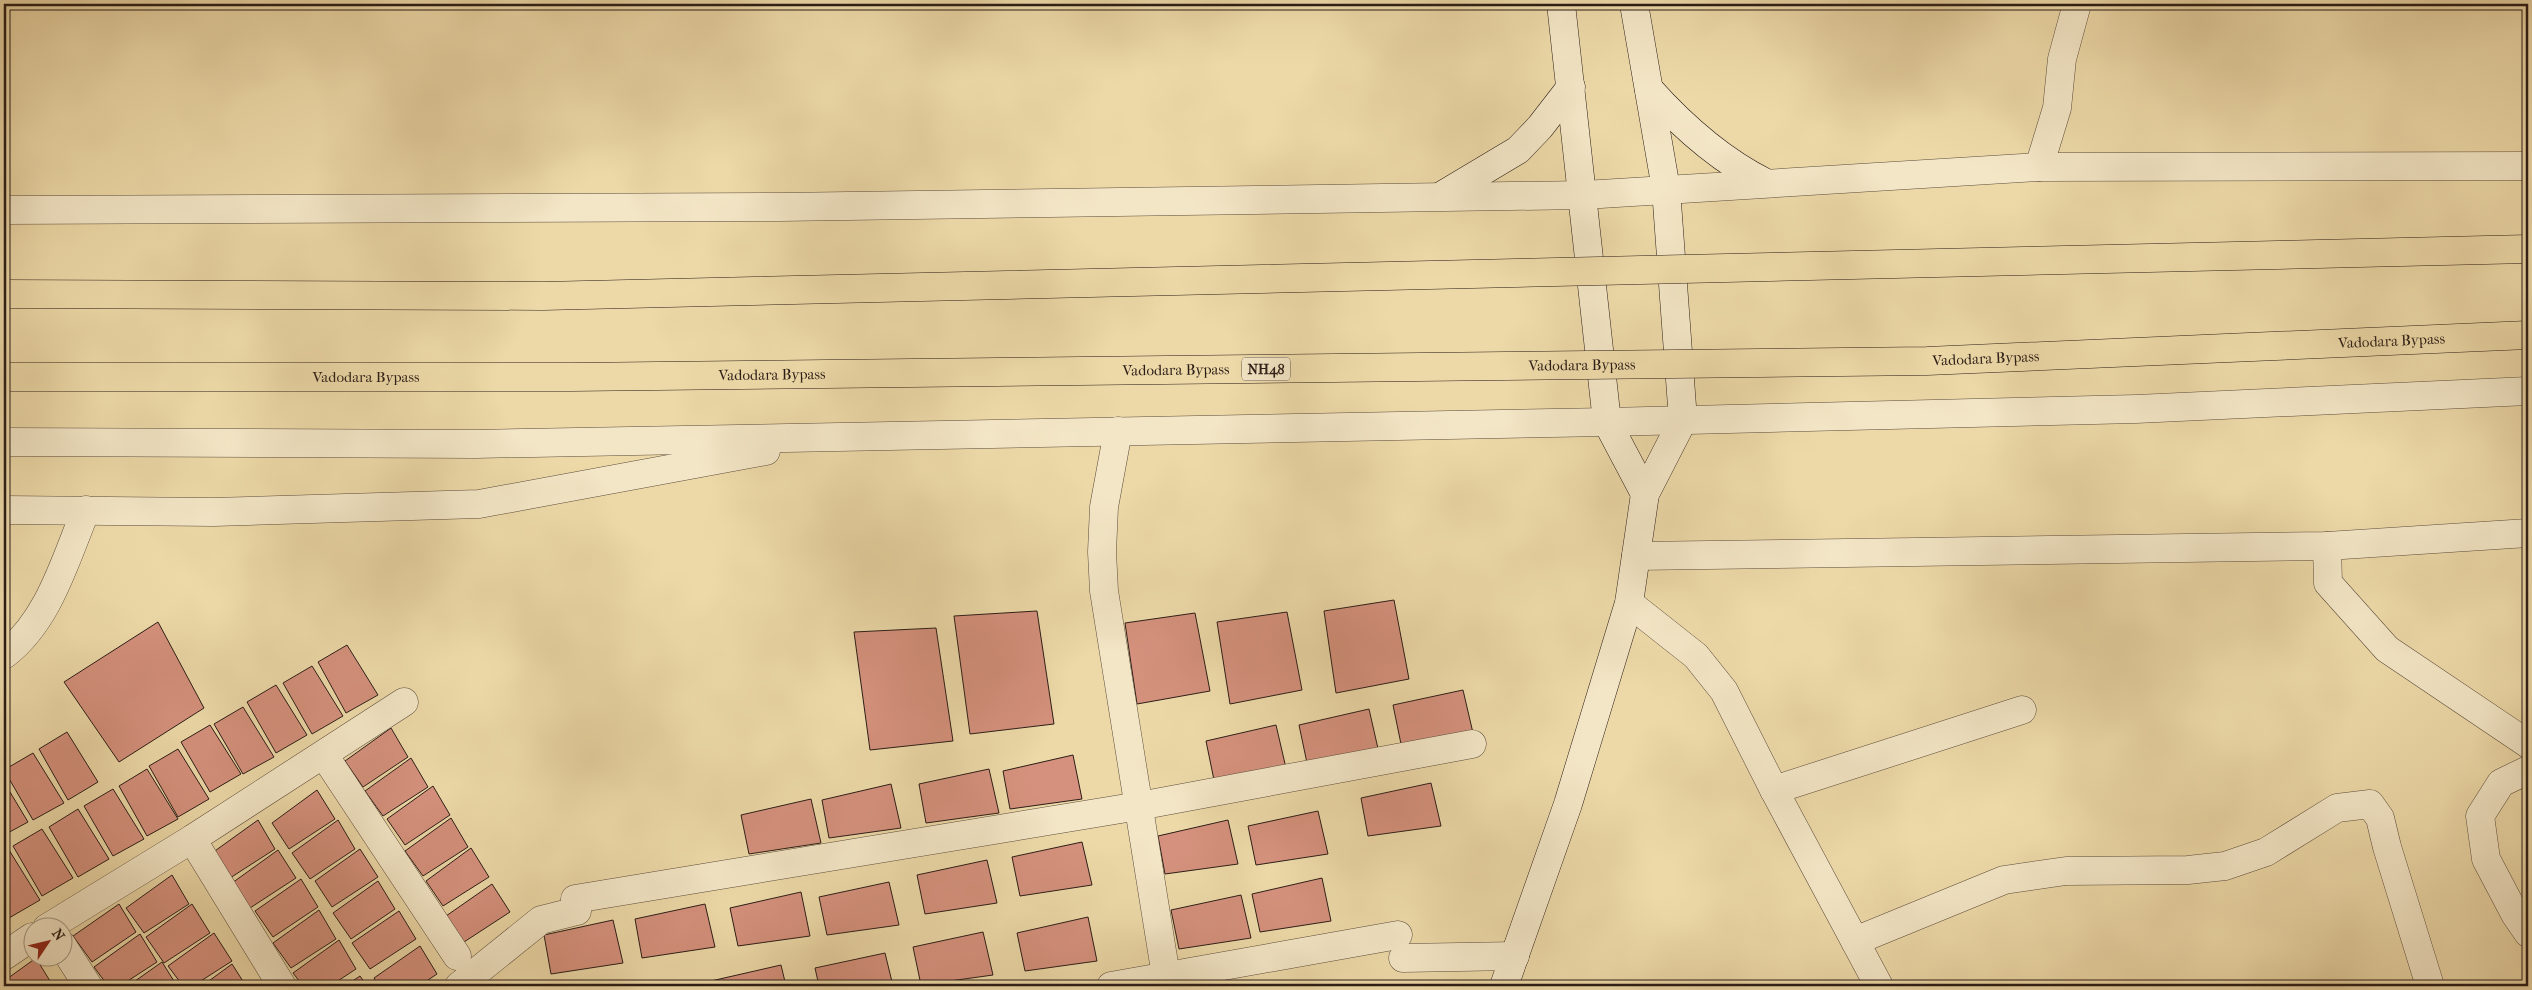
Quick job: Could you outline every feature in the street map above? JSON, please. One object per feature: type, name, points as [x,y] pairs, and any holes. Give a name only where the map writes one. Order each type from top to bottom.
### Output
[{"type":"highway","points":[[4,294],[543,296],[2528,249]]},
{"type":"highway","name":"Vadodara Bypass","points":[[4,377],[572,377],[1927,361],[2528,335]]},
{"type":"street","points":[[1561,4],[1584,195],[1607,422],[1645,494]]},
{"type":"street","points":[[1504,986],[1568,804],[1629,603],[1645,494],[1683,420],[1666,189],[1634,4]]},
{"type":"street","points":[[2039,167],[2057,108],[2062,59],[2077,4]]},
{"type":"street","points":[[1441,196],[1518,150],[1540,127],[1571,87]]},
{"type":"street","points":[[1649,89],[1677,120],[1729,163],[1766,183]]},
{"type":"street","points":[[4,210],[780,207],[1584,195],[2039,167],[2528,166]]},
{"type":"street","points":[[4,442],[476,444],[1607,422],[2136,409],[2528,391]]},
{"type":"street","points":[[1118,431],[1104,507],[1104,591],[1166,976]]},
{"type":"street","points":[[4,510],[214,512],[479,504],[849,436]]},
{"type":"street","points":[[4,655],[12,649],[42,615],[86,510]]},
{"type":"street","points":[[1636,556],[2327,546],[2528,533]]},
{"type":"street","points":[[2327,546],[2328,583],[2387,649],[2528,744]]},
{"type":"street","points":[[1629,603],[1696,656],[1724,691],[1774,790],[1879,986]]},
{"type":"street","points":[[71,918],[404,702]]},
{"type":"street","points":[[1774,790],[2022,710]]},
{"type":"street","points":[[459,986],[541,920],[576,905],[1139,806],[1472,744]]},
{"type":"street","points":[[324,755],[456,956]]},
{"type":"street","points":[[2528,770],[2501,783],[2480,816],[2486,859],[2515,914],[2528,933]]},
{"type":"street","points":[[1855,941],[2004,880],[2066,871],[2188,870],[2225,866],[2266,852],[2337,808],[2370,804],[2380,818],[2387,847],[2430,986]]},
{"type":"street","points":[[192,839],[282,986]]},
{"type":"street","points":[[4,956],[22,946]]},
{"type":"street","points":[[1111,986],[1166,976],[1401,947],[1515,956]]},
{"type":"street","points":[[72,964],[88,986]]},
{"type":"building","points":[[1394,600],[1409,679],[1336,693],[1324,611]]},
{"type":"building","points":[[1037,611],[1054,724],[970,734],[954,616]]},
{"type":"building","points":[[1287,612],[1302,690],[1230,704],[1217,622]]},
{"type":"building","points":[[1195,613],[1210,691],[1137,704],[1125,623]]},
{"type":"building","points":[[158,622],[204,708],[119,762],[64,682]]},
{"type":"building","points":[[936,628],[953,741],[870,750],[854,632]]},
{"type":"building","points":[[347,645],[378,695],[346,713],[318,662]]},
{"type":"building","points":[[312,666],[343,716],[312,734],[283,683]]},
{"type":"building","points":[[276,685],[307,735],[276,753],[247,702]]},
{"type":"building","points":[[1463,690],[1473,733],[1401,744],[1393,705]]},
{"type":"building","points":[[243,707],[274,757],[243,774],[214,724]]},
{"type":"building","points":[[1369,709],[1379,753],[1307,763],[1299,725]]},
{"type":"building","points":[[210,725],[241,774],[210,792],[181,742]]},
{"type":"building","points":[[1276,725],[1286,768],[1214,780],[1206,741]]},
{"type":"building","points":[[391,728],[408,757],[363,787],[345,761]]},
{"type":"building","points":[[67,732],[98,782],[68,800],[39,749]]},
{"type":"building","points":[[178,749],[209,799],[178,817],[149,766]]},
{"type":"building","points":[[33,753],[64,803],[33,820],[4,770]]},
{"type":"building","points":[[1073,755],[1082,799],[1010,809],[1003,771]]},
{"type":"building","points":[[411,758],[428,787],[383,816],[365,791]]},
{"type":"building","points":[[147,769],[178,819],[147,836],[119,786]]},
{"type":"building","points":[[989,769],[999,813],[926,823],[919,784]]},
{"type":"building","points":[[4,782],[28,822],[4,835]]},
{"type":"building","points":[[1431,783],[1441,826],[1368,836],[1361,798]]},
{"type":"building","points":[[891,784],[901,828],[829,838],[822,800]]},
{"type":"building","points":[[433,786],[450,815],[405,845],[387,819]]},
{"type":"building","points":[[113,789],[144,839],[113,856],[84,806]]},
{"type":"building","points":[[317,790],[335,819],[289,849],[272,823]]},
{"type":"building","points":[[811,799],[821,843],[749,854],[741,815]]},
{"type":"building","points":[[78,809],[109,859],[78,877],[49,827]]},
{"type":"building","points":[[1318,811],[1328,854],[1256,865],[1248,826]]},
{"type":"building","points":[[451,818],[468,847],[423,876],[405,851]]},
{"type":"building","points":[[258,820],[275,849],[230,878],[212,853]]},
{"type":"building","points":[[338,820],[355,849],[310,879],[292,853]]},
{"type":"building","points":[[1228,820],[1238,864],[1165,874],[1158,836]]},
{"type":"building","points":[[42,829],[73,878],[42,896],[13,846]]},
{"type":"building","points":[[1082,842],[1092,885],[1020,896],[1012,857]]},
{"type":"building","points":[[471,848],[489,877],[443,906],[426,881]]},
{"type":"building","points":[[360,849],[378,877],[332,907],[315,881]]},
{"type":"building","points":[[9,850],[40,900],[9,918],[4,909],[4,853]]},
{"type":"building","points":[[278,850],[296,878],[250,908],[232,883]]},
{"type":"building","points":[[987,860],[997,903],[925,914],[917,875]]},
{"type":"building","points":[[172,875],[189,904],[144,933],[126,908]]},
{"type":"building","points":[[1322,878],[1331,921],[1260,932],[1252,894]]},
{"type":"building","points":[[301,879],[318,907],[273,937],[255,911]]},
{"type":"building","points":[[378,881],[395,909],[351,939],[333,913]]},
{"type":"building","points":[[889,882],[899,925],[827,935],[819,897]]},
{"type":"building","points":[[492,884],[510,912],[464,942],[446,916]]},
{"type":"building","points":[[801,892],[810,936],[738,946],[730,908]]},
{"type":"building","points":[[1241,895],[1251,938],[1179,949],[1171,910]]},
{"type":"building","points":[[119,904],[136,932],[92,962],[73,936]]},
{"type":"building","points":[[192,904],[210,933],[164,963],[146,937]]},
{"type":"building","points":[[705,904],[715,947],[642,958],[635,919]]},
{"type":"building","points":[[319,910],[336,939],[291,968],[273,943]]},
{"type":"building","points":[[399,911],[416,939],[370,969],[352,943]]},
{"type":"building","points":[[1088,917],[1097,961],[1025,971],[1017,933]]},
{"type":"building","points":[[613,920],[623,963],[551,974],[544,935]]},
{"type":"building","points":[[983,932],[993,975],[921,985],[913,947]]},
{"type":"building","points":[[214,933],[232,961],[193,986],[183,986],[168,966]]},
{"type":"building","points":[[140,934],[157,962],[120,986],[108,986],[94,967]]},
{"type":"building","points":[[339,940],[356,969],[330,986],[303,986],[293,973]]},
{"type":"building","points":[[420,946],[437,974],[419,986],[379,986],[374,978]]},
{"type":"building","points":[[885,953],[893,986],[819,986],[815,968]]},
{"type":"building","points":[[162,962],[177,986],[128,986]]},
{"type":"building","points":[[232,964],[246,986],[202,986]]},
{"type":"building","points":[[781,965],[786,986],[712,986],[711,981]]},
{"type":"building","points":[[22,968],[42,968],[53,986],[4,986],[4,981]]},
{"type":"building","points":[[360,976],[367,986],[345,986]]}]
